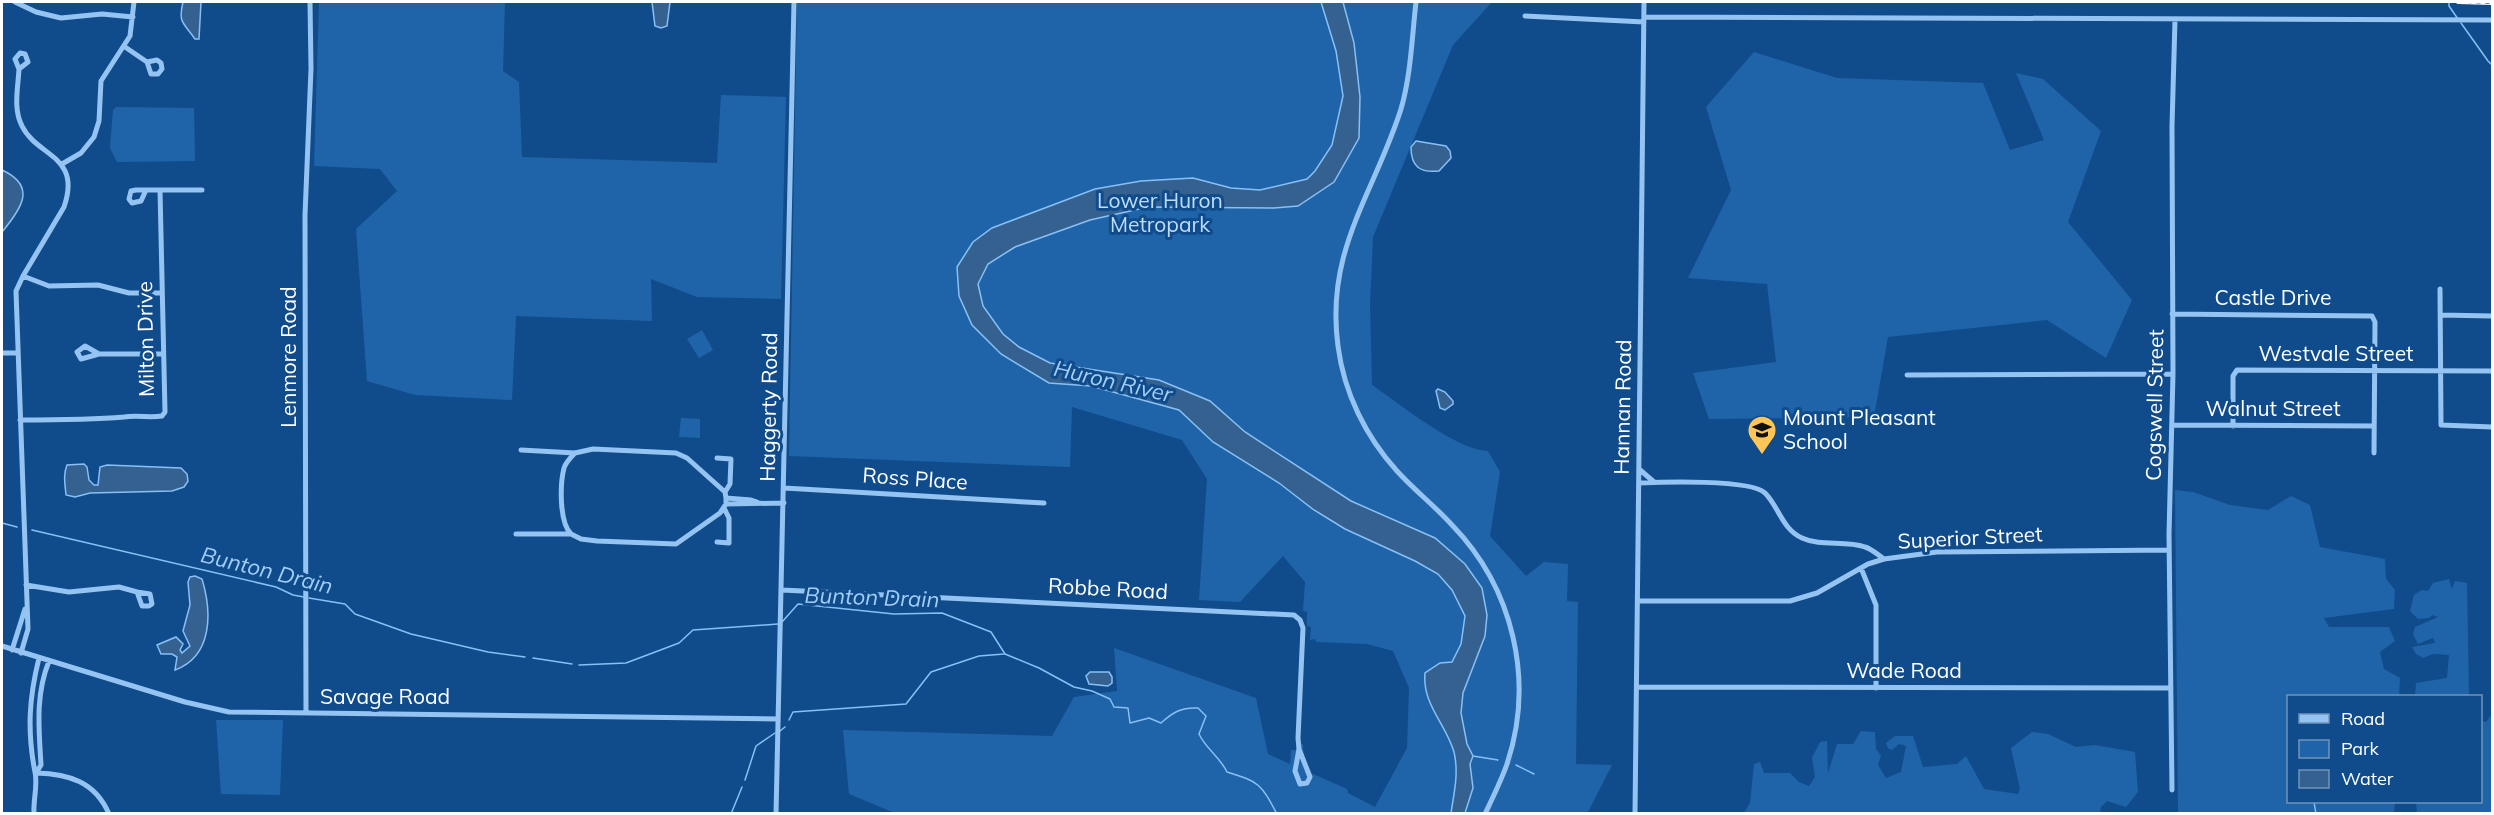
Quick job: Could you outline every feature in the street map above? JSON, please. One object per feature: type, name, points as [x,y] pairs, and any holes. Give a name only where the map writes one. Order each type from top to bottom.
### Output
[{"type":"street","points":[[16,2],[36,12],[61,18],[102,14],[133,17]]},
{"type":"street","points":[[62,164],[81,153],[94,137],[99,121],[101,81],[124,47],[132,29],[134,2]]},
{"type":"street","name":"Lenmore Road","points":[[306,713],[305,215],[310,2]]},
{"type":"street","name":"Haggerty Road","points":[[776,813],[794,2]]},
{"type":"street","points":[[1416,2],[1400,111],[1353,223],[1342,259],[1336,293],[1336,336],[1348,390],[1371,437],[1398,473],[1468,542],[1489,573],[1508,617],[1518,664],[1518,718],[1508,763],[1485,813]]},
{"type":"street","name":"Hannan Road","points":[[1635,813],[1644,2]]},
{"type":"street","points":[[1525,16],[1644,20],[2493,20]]},
{"type":"street","name":"Cogswell Street","points":[[2172,790],[2169,549],[2173,374],[2172,126],[2175,20]]},
{"type":"street","points":[[124,47],[147,62]]},
{"type":"street","points":[[19,69],[17,112],[22,126],[33,140],[62,164],[67,182],[64,207],[16,291],[28,629],[21,652]]},
{"type":"street","points":[[146,190],[202,190]]},
{"type":"street","name":"Milton Drive","points":[[20,420],[100,420],[126,416],[162,416],[165,412],[160,190]]},
{"type":"street","points":[[23,276],[49,286],[98,285],[129,293],[162,292]]},
{"type":"street","points":[[2440,289],[2441,425],[2493,427]]},
{"type":"street","name":"Castle Drive","points":[[2172,314],[2367,315],[2373,318],[2374,371]]},
{"type":"street","points":[[2440,315],[2493,316]]},
{"type":"street","points":[[2,353],[17,353]]},
{"type":"street","points":[[99,354],[162,354]]},
{"type":"street","name":"Westvale Street","points":[[2233,426],[2233,376],[2237,370],[2493,371]]},
{"type":"street","points":[[2374,371],[2374,453]]},
{"type":"street","points":[[1907,375],[2173,374]]},
{"type":"street","name":"Walnut Street","points":[[2172,425],[2374,426]]},
{"type":"street","points":[[521,450],[575,453],[593,449],[680,454],[725,501],[745,505],[757,502],[784,503]]},
{"type":"street","points":[[570,534],[562,519],[562,492],[564,468],[575,453]]},
{"type":"street","points":[[717,458],[731,459],[730,484],[725,501],[729,518],[729,543],[717,542]]},
{"type":"street","points":[[1639,469],[1654,482]]},
{"type":"street","points":[[1639,483],[1756,487],[1767,494],[1785,524],[1796,535],[1809,541],[1866,547],[1884,559]]},
{"type":"street","name":"Ross Place","points":[[784,488],[1044,503]]},
{"type":"street","points":[[516,534],[570,534],[581,539],[597,541],[676,544],[725,501]]},
{"type":"street","name":"Superior Street","points":[[1638,601],[1790,601],[1817,593],[1861,568],[1884,559],[1940,552],[2169,549]]},
{"type":"street","points":[[1861,568],[1876,605],[1876,688]]},
{"type":"street","points":[[26,585],[69,592],[119,587],[136,592]]},
{"type":"street","name":"Robbe Road","points":[[782,590],[1294,615],[1300,620],[1303,628],[1296,778],[1300,784],[1306,783],[1310,777],[1299,749]]},
{"type":"street","points":[[12,650],[26,604]]},
{"type":"street","name":"Savage Road","points":[[2,646],[212,709],[229,712],[778,719]]},
{"type":"street","points":[[34,813],[36,773],[32,764],[29,710],[31,690],[39,658]]},
{"type":"street","points":[[36,773],[41,765],[38,710],[40,687],[49,661]]},
{"type":"street","name":"Wade Road","points":[[1637,687],[2170,688]]},
{"type":"street","points":[[29,710],[38,710]]},
{"type":"street","points":[[36,773],[63,774],[83,782],[99,797],[108,813]]},
{"type":"green space","points":[[319,2],[505,2],[503,71],[519,82],[522,157],[717,163],[721,95],[786,97],[781,299],[697,297],[651,279],[652,321],[516,316],[512,400],[415,395],[367,381],[356,229],[397,191],[380,169],[314,166]]},
{"type":"green space","name":"Lower Huron Metropark","points":[[797,2],[1492,2],[1453,45],[1373,237],[1370,304],[1372,385],[1445,435],[1475,449],[1488,451],[1500,472],[1490,536],[1526,576],[1544,562],[1568,564],[1567,601],[1578,602],[1576,764],[1612,765],[1587,814],[897,814],[849,794],[843,730],[1052,736],[1074,697],[1117,691],[1114,648],[1256,698],[1268,754],[1290,764],[1291,750],[1296,750],[1296,744],[1303,744],[1304,770],[1347,789],[1348,793],[1375,807],[1407,748],[1409,688],[1393,651],[1367,644],[1310,640],[1311,627],[1307,626],[1307,612],[1303,611],[1305,582],[1283,556],[1240,602],[1199,600],[1207,479],[1182,440],[1072,407],[1070,467],[789,456]]},
{"type":"green space","points":[[1754,52],[1837,78],[1983,83],[2010,150],[2044,140],[2016,73],[2043,79],[2101,131],[2068,222],[2132,300],[2106,358],[2047,320],[1888,337],[1874,417],[1709,419],[1693,373],[1776,362],[1767,284],[1688,278],[1731,190],[1706,107]]},
{"type":"green space","points":[[116,107],[194,108],[195,161],[117,162],[110,148],[113,110]]},
{"type":"green space","points":[[702,330],[713,350],[699,358],[687,339]]},
{"type":"green space","points":[[681,418],[700,419],[700,438],[679,437]]},
{"type":"green space","points":[[2175,490],[2193,492],[2230,505],[2268,510],[2291,496],[2310,505],[2320,547],[2385,559],[2386,579],[2395,590],[2394,609],[2324,618],[2329,627],[2389,627],[2395,641],[2380,652],[2384,669],[2400,678],[2399,695],[2287,695],[2287,803],[2395,803],[2394,813],[2178,813]]},
{"type":"green space","points":[[2449,579],[2452,589],[2455,581],[2467,583],[2469,695],[2415,695],[2416,683],[2447,678],[2449,655],[2433,654],[2423,658],[2416,654],[2412,647],[2435,643],[2433,638],[2418,644],[2413,634],[2415,627],[2438,617],[2432,615],[2429,618],[2418,619],[2410,611],[2414,595],[2422,590],[2428,591],[2433,583]]},
{"type":"green space","points":[[2492,714],[2492,813],[2417,813],[2416,803],[2482,803],[2482,721],[2486,722]]},
{"type":"green space","points":[[216,720],[283,720],[280,795],[221,794]]},
{"type":"green space","points":[[1861,731],[1875,732],[1876,749],[1881,756],[1878,765],[1886,778],[1901,772],[1906,746],[1899,744],[1892,750],[1886,743],[1895,736],[1913,736],[1923,767],[1957,764],[1966,756],[1984,789],[2018,794],[2020,789],[2011,748],[2032,732],[2048,734],[2076,747],[2095,745],[2135,752],[2138,792],[2126,807],[2107,801],[2101,807],[2100,813],[1744,813],[1750,803],[1754,764],[1760,762],[1764,773],[1790,773],[1799,782],[1809,786],[1815,777],[1812,758],[1820,742],[1827,741],[1828,773],[1837,744],[1853,744]]},
{"type":"water","points":[[183,2],[201,2],[199,39],[195,39],[181,18]]},
{"type":"water","points":[[652,2],[670,2],[667,26],[661,28],[655,26]]},
{"type":"water","name":"Huron River","points":[[1321,2],[1343,2],[1354,43],[1360,97],[1359,138],[1334,182],[1298,206],[1274,208],[1148,207],[1090,220],[1015,247],[988,264],[978,284],[983,306],[1003,334],[1019,347],[1050,363],[1159,380],[1210,401],[1245,432],[1351,501],[1435,538],[1465,564],[1482,588],[1487,615],[1485,636],[1463,693],[1461,713],[1467,744],[1473,756],[1470,764],[1473,788],[1465,813],[1451,813],[1456,775],[1454,752],[1431,704],[1425,684],[1425,673],[1440,663],[1452,662],[1461,644],[1465,616],[1452,590],[1438,574],[1345,529],[1314,510],[1279,483],[1213,442],[1179,410],[1091,386],[1049,383],[1001,354],[972,325],[959,296],[957,267],[973,242],[992,228],[1095,189],[1141,181],[1193,178],[1231,188],[1260,190],[1307,179],[1332,145],[1343,96],[1336,51]]},
{"type":"water","points":[[1416,141],[1446,146],[1451,158],[1439,171],[1422,170],[1415,164],[1411,154],[1411,147]]},
{"type":"water","points":[[2,170],[20,183],[23,198],[2,232]]},
{"type":"water","points":[[1438,389],[1445,392],[1453,401],[1453,404],[1445,410],[1440,408],[1436,391]]},
{"type":"water","points":[[84,464],[87,467],[89,480],[94,485],[98,485],[100,467],[107,465],[181,468],[187,474],[188,481],[184,487],[172,491],[90,493],[75,497],[66,495],[67,465]]},
{"type":"water","points":[[195,576],[202,579],[205,592],[208,619],[206,632],[197,655],[175,670],[177,657],[172,654],[161,654],[157,645],[176,637],[183,644],[180,650],[182,653],[190,646],[183,631],[190,605],[188,582],[190,577]]},
{"type":"water","points":[[1090,672],[1109,672],[1112,683],[1108,686],[1089,684],[1086,676]]},
{"type":"waterway","points":[[2449,2],[2449,6],[2458,19]]},
{"type":"waterway","points":[[2461,23],[2492,65]]},
{"type":"waterway","name":"Bunton Drain","points":[[2,523],[17,527]]},
{"type":"waterway","name":"Bunton Drain","points":[[32,530],[276,587],[293,595],[304,597]]},
{"type":"waterway","name":"Bunton Drain","points":[[309,598],[345,604],[355,614],[411,634],[488,652],[525,657]]},
{"type":"waterway","name":"Bunton Drain","points":[[782,622],[798,604],[894,614],[942,613],[991,632],[1005,654],[1039,668],[1074,687],[1092,691],[1110,699],[1114,707],[1128,708],[1130,723],[1149,718],[1161,723],[1178,711],[1198,708],[1206,716],[1199,734],[1205,744],[1227,772],[1253,782],[1263,790],[1277,814]]},
{"type":"waterway","name":"Bunton Drain","points":[[579,665],[626,663],[679,643],[693,630],[778,624]]},
{"type":"waterway","points":[[789,720],[793,712],[906,704],[931,672],[979,656],[1004,654]]},
{"type":"waterway","name":"Bunton Drain","points":[[533,658],[572,664]]},
{"type":"waterway","points":[[780,731],[785,727]]},
{"type":"waterway","points":[[745,780],[756,746],[775,733]]},
{"type":"waterway","points":[[1473,756],[1498,760]]},
{"type":"waterway","points":[[1516,765],[1534,774]]},
{"type":"waterway","points":[[731,814],[742,787]]},
{"type":"waterway","points":[[2314,803],[2316,814]]},
{"type":"railway","points":[[2458,2],[2492,3]]},
{"type":"place","name":"Mount Pleasant School","points":[[1762,456]]}]
